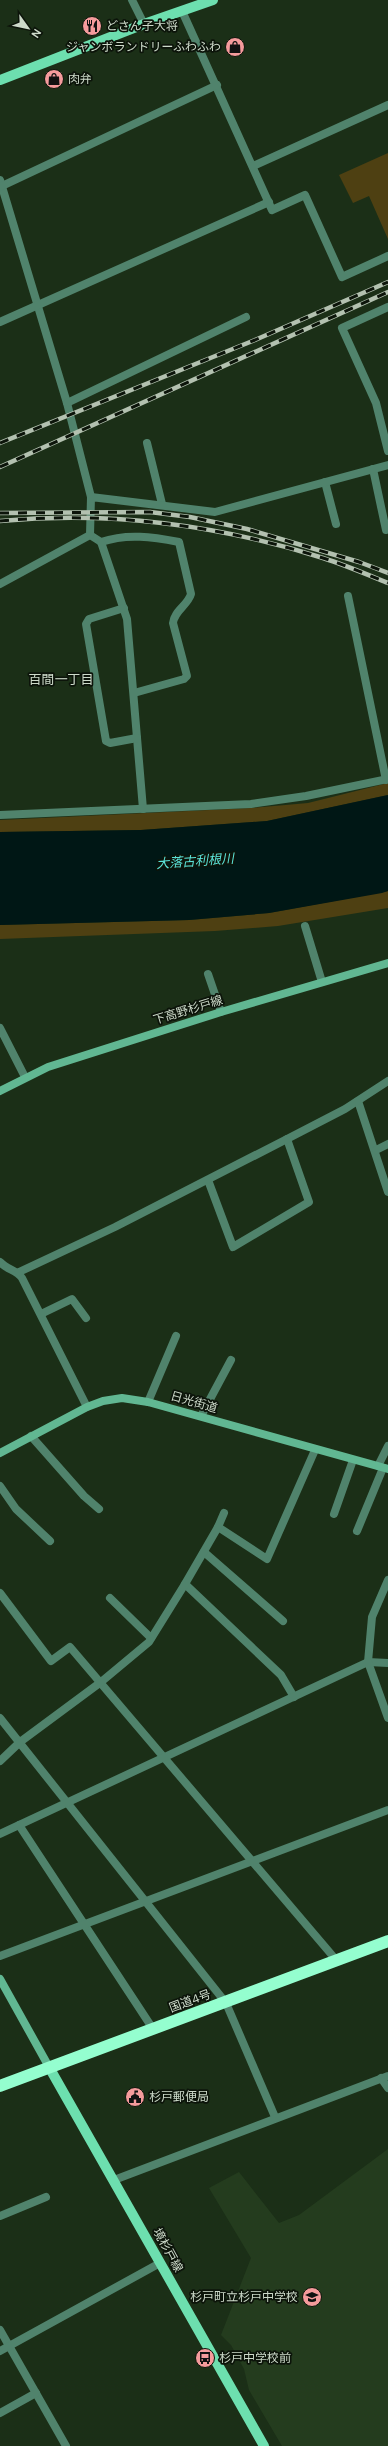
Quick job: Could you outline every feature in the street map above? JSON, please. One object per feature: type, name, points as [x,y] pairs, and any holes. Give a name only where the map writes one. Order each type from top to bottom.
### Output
[{"type":"highway","name":"国道4号","points":[[0,2086],[226,2003],[388,1941]]},
{"type":"main road","points":[[0,80],[144,24],[213,0]]},
{"type":"main road","name":"境杉戸線","points":[[49,2067],[264,2446]]},
{"type":"street","points":[[132,0],[144,24]]},
{"type":"street","points":[[182,11],[217,85],[272,210],[305,195],[342,277],[388,256]]},
{"type":"street","points":[[90,535],[91,497],[67,402],[1,184],[217,85]]},
{"type":"street","points":[[253,166],[388,106]]},
{"type":"street","points":[[0,322],[269,202]]},
{"type":"street","points":[[388,307],[342,328],[376,403],[388,452]]},
{"type":"street","points":[[67,402],[246,317]]},
{"type":"street","points":[[146,443],[162,504]]},
{"type":"street","points":[[91,497],[162,504],[215,512],[388,465]]},
{"type":"street","points":[[373,469],[386,530]]},
{"type":"street","points":[[325,482],[336,524]]},
{"type":"street","points":[[90,535],[101,542],[124,608],[134,693],[143,809]]},
{"type":"street","points":[[0,584],[90,535]]},
{"type":"street","points":[[101,542],[112,538],[139,536],[179,542],[191,594],[190,599],[173,618],[187,676],[184,679],[134,693]]},
{"type":"street","points":[[0,815],[251,804],[387,779],[348,596]]},
{"type":"street","points":[[124,608],[89,619],[86,624],[106,741],[110,743],[137,738]]},
{"type":"street","points":[[305,926],[322,982]]},
{"type":"street","name":"下高野杉戸線","points":[[0,1092],[25,1077],[48,1066],[221,1012],[388,963]]},
{"type":"street","points":[[208,974],[221,1012]]},
{"type":"street","points":[[0,1028],[25,1077]]},
{"type":"street","points":[[2,1267],[18,1272],[288,1140],[358,1101],[388,1081]]},
{"type":"street","points":[[358,1101],[376,1150],[387,1188]]},
{"type":"street","points":[[208,1180],[233,1247],[309,1202],[288,1140]]},
{"type":"street","points":[[376,1150],[388,1144]]},
{"type":"street","points":[[18,1272],[41,1314],[87,1407]]},
{"type":"street","points":[[41,1314],[72,1299],[86,1318]]},
{"type":"street","points":[[148,1402],[176,1336]]},
{"type":"street","points":[[201,1416],[231,1360]]},
{"type":"street","name":"日光街道","points":[[0,1453],[87,1407],[122,1398],[148,1402],[201,1416],[315,1450],[383,1468]]},
{"type":"street","points":[[31,1436],[84,1496],[99,1509]]},
{"type":"street","points":[[357,1531],[383,1468],[388,1446]]},
{"type":"street","points":[[218,1527],[267,1559],[315,1450]]},
{"type":"street","points":[[334,1514],[353,1460]]},
{"type":"street","points":[[0,1486],[16,1509],[50,1541]]},
{"type":"street","points":[[0,1760],[20,1742],[101,1682],[151,1638],[204,1552],[224,1513]]},
{"type":"street","points":[[204,1552],[283,1621]]},
{"type":"street","points":[[388,1580],[372,1617],[368,1662],[388,1718]]},
{"type":"street","points":[[185,1584],[281,1675],[294,1698]]},
{"type":"street","points":[[0,1593],[51,1661],[70,1647],[337,1960]]},
{"type":"street","points":[[110,1598],[151,1638]]},
{"type":"street","points":[[0,1834],[294,1698],[368,1662],[388,1663]]},
{"type":"street","points":[[0,1718],[226,2003],[275,2117]]},
{"type":"street","points":[[0,1956],[84,1923],[146,1902],[252,1860],[388,1810]]},
{"type":"street","points":[[19,1825],[153,2029]]},
{"type":"street","points":[[0,1979],[49,2067]]},
{"type":"street","points":[[114,2180],[275,2117],[384,2077],[388,2088]]},
{"type":"street","points":[[0,2216],[46,2198]]},
{"type":"street","points":[[0,2351],[160,2263]]},
{"type":"street","points":[[0,2330],[66,2446]]},
{"type":"street","points":[[0,2413],[36,2393]]},
{"type":"shaded area","points":[[388,153],[388,239],[369,196],[353,203],[339,175]]},
{"type":"shaded area","points":[[388,783],[388,795],[267,821],[141,830],[0,832],[0,820],[251,808],[308,803]]},
{"type":"shaded area","points":[[388,891],[388,908],[278,926],[215,931],[0,939],[0,925],[189,920],[269,913]]},
{"type":"shaded area","name":"杉戸町立杉戸中学校","points":[[388,2149],[388,2446],[282,2446],[249,2390],[244,2369],[231,2345],[221,2335],[251,2258],[209,2188],[239,2172],[279,2223],[299,2215]]},
{"type":"water","name":"大落古利根川","points":[[388,795],[388,891],[269,913],[189,920],[0,925],[0,832],[141,830],[267,821]]},
{"type":"railway","points":[[0,443],[255,340],[388,282]]},
{"type":"railway","points":[[0,467],[388,292]]},
{"type":"railway","points":[[0,513],[150,512],[190,517],[247,529],[359,562],[388,573]]},
{"type":"railway","points":[[0,521],[41,518],[82,518],[163,523],[204,529],[244,537],[323,558],[388,583]]},
{"type":"place","name":"どさん子大将","points":[[92,26]]},
{"type":"place","name":"ジャンボランドリーふわふわ","points":[[235,47]]},
{"type":"place","name":"肉弁","points":[[54,79]]},
{"type":"place","name":"杉戸郵便局","points":[[135,2097]]},
{"type":"place","name":"杉戸町立杉戸中学校","points":[[312,2297]]},
{"type":"place","name":"杉戸中学校前","points":[[205,2358]]},
{"type":"district","name":"百間一丁目","points":[[61,679]]}]
